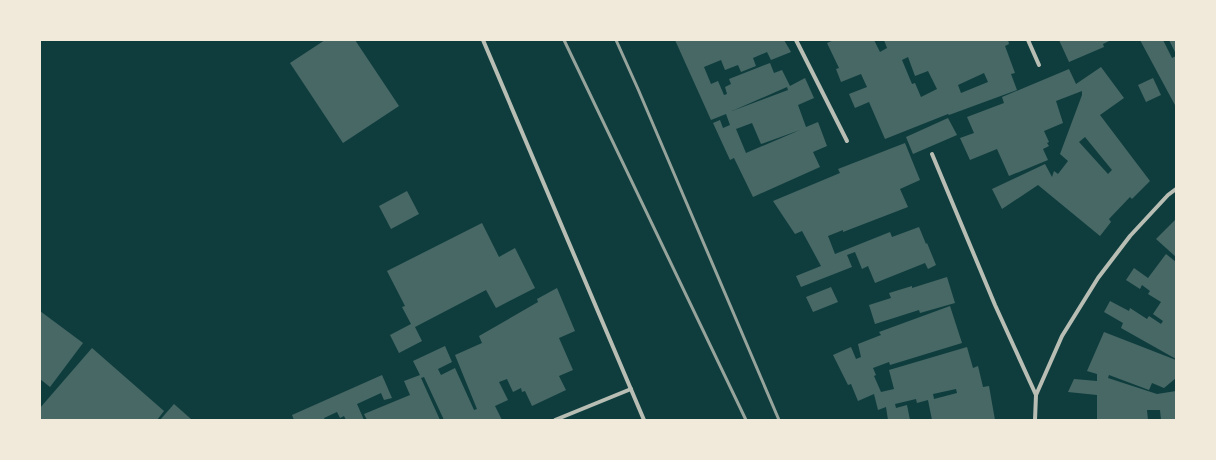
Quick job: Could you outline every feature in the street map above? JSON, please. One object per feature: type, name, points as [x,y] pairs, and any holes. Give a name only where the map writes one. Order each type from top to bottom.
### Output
[{"type":"street","points":[[483,40],[644,420]]},
{"type":"street","points":[[796,40],[847,141]]},
{"type":"street","points":[[1028,40],[1040,65]]},
{"type":"street","points":[[932,154],[995,304],[1036,396]]},
{"type":"street","points":[[1035,420],[1036,396],[1062,336],[1098,278],[1130,236],[1168,195],[1176,189]]},
{"type":"street","points":[[555,420],[631,389]]},
{"type":"building","points":[[325,40],[355,40],[399,106],[343,143],[290,63]]},
{"type":"building","points":[[675,40],[784,40],[791,52],[771,60],[767,52],[753,58],[756,66],[741,72],[738,65],[725,70],[721,60],[704,67],[711,84],[718,81],[724,95],[727,94],[725,87],[731,84],[729,79],[770,63],[774,73],[782,70],[790,86],[805,78],[814,98],[798,105],[806,127],[818,122],[827,146],[813,152],[820,167],[753,197],[734,158],[730,160],[713,123],[720,120],[723,128],[730,125],[726,114],[711,120]],"holes":[[[787,87],[788,90],[732,111]],[[752,123],[761,144],[800,130],[746,153],[736,129]]]},
{"type":"building","points":[[834,40],[874,40],[880,52],[887,48],[884,40],[1008,40],[1009,44],[1005,46],[1015,73],[1011,74],[1017,90],[949,115],[948,114],[885,139],[869,102],[855,108],[849,94],[867,87],[861,74],[841,82],[836,69],[839,68],[827,43]],"holes":[[[908,57],[915,76],[928,71],[937,89],[921,97],[915,83],[912,84],[902,60]],[[984,73],[988,82],[961,93],[958,85]]]},
{"type":"building","points":[[1059,40],[1111,40],[1103,44],[1104,47],[1069,62]]},
{"type":"building","points":[[1140,40],[1163,40],[1172,58],[1176,56],[1176,107]]},
{"type":"building","points":[[1169,40],[1176,40],[1176,54]]},
{"type":"building","points":[[1101,67],[1124,98],[1100,115],[1150,181],[1132,199],[1130,197],[1109,219],[1111,222],[1100,236],[1038,185],[1002,209],[992,189],[1045,164],[1052,177],[1054,171],[1058,174],[1068,161],[1060,154],[1082,95],[1082,91],[1056,101],[1063,123],[1044,131],[1049,142],[1047,143],[1049,146],[1043,149],[1048,160],[1009,176],[997,149],[970,160],[960,138],[974,133],[967,117],[1004,103],[1002,97],[1069,69],[1076,84]],"holes":[[[1085,137],[1112,170],[1108,174],[1079,142]]]},
{"type":"building","points":[[1153,78],[1161,95],[1146,102],[1138,85]]},
{"type":"building","points":[[948,118],[957,135],[913,154],[906,137]]},
{"type":"building","points":[[905,143],[920,180],[900,189],[908,207],[843,232],[843,230],[828,236],[835,254],[890,232],[892,237],[919,227],[936,265],[928,269],[925,263],[875,283],[868,266],[862,269],[855,252],[847,255],[852,267],[801,287],[796,276],[821,266],[802,231],[795,234],[773,201],[840,173],[838,169]]},
{"type":"building","points":[[407,191],[419,214],[391,229],[379,206]]},
{"type":"building","points":[[1176,219],[1176,257],[1156,239]]},
{"type":"building","points":[[482,223],[499,257],[515,248],[535,288],[496,308],[486,290],[415,327],[422,341],[399,353],[390,335],[411,324],[402,307],[405,306],[387,271]]},
{"type":"building","points":[[1166,254],[1176,262],[1176,359],[1121,328],[1123,323],[1104,312],[1110,301],[1129,311],[1130,308],[1147,319],[1149,316],[1161,324],[1163,321],[1153,314],[1161,302],[1148,294],[1150,291],[1142,285],[1140,289],[1126,280],[1134,268],[1148,278]]},
{"type":"building","points":[[947,277],[955,303],[920,313],[919,310],[875,324],[869,305],[891,298],[889,293],[912,286],[912,288]]},
{"type":"building","points":[[831,287],[838,302],[813,312],[806,297]]},
{"type":"building","points":[[557,288],[575,331],[559,338],[573,370],[559,376],[566,390],[532,406],[525,391],[522,392],[521,388],[513,392],[507,379],[499,382],[508,400],[495,406],[502,420],[444,420],[424,377],[421,378],[440,420],[367,420],[364,414],[410,395],[404,381],[420,375],[413,361],[445,346],[452,362],[438,369],[441,375],[455,368],[474,410],[477,409],[455,355],[482,343],[479,336],[538,302],[537,299]]},
{"type":"building","points":[[950,306],[962,343],[890,365],[889,362],[873,368],[876,375],[874,376],[881,392],[894,389],[889,370],[967,347],[973,368],[978,366],[983,387],[989,386],[995,420],[932,420],[928,400],[917,403],[916,399],[895,404],[896,408],[907,405],[910,420],[888,420],[886,407],[878,410],[874,394],[858,401],[851,384],[848,385],[833,355],[851,347],[856,359],[861,357],[858,344],[881,335],[879,332]],"holes":[[[956,389],[957,393],[934,399],[933,394]]]},
{"type":"building","points":[[40,311],[83,343],[50,387],[40,379]]},
{"type":"building","points":[[1104,332],[1176,360],[1176,378],[1164,388],[1152,383],[1149,390],[1109,375],[1108,378],[1157,394],[1176,391],[1176,420],[1161,420],[1160,410],[1147,410],[1148,420],[1097,420],[1097,395],[1068,392],[1074,379],[1097,381],[1097,374],[1087,371]]},
{"type":"building","points":[[92,348],[164,411],[157,420],[40,420],[40,408]]},
{"type":"building","points":[[382,375],[392,398],[384,400],[381,393],[357,404],[364,420],[346,420],[344,416],[340,418],[337,412],[324,418],[325,420],[294,420],[292,415]]},
{"type":"building","points":[[174,404],[191,419],[160,420]]},
{"type":"railway","points":[[564,40],[746,420]]},
{"type":"railway","points":[[616,40],[779,420]]}]
